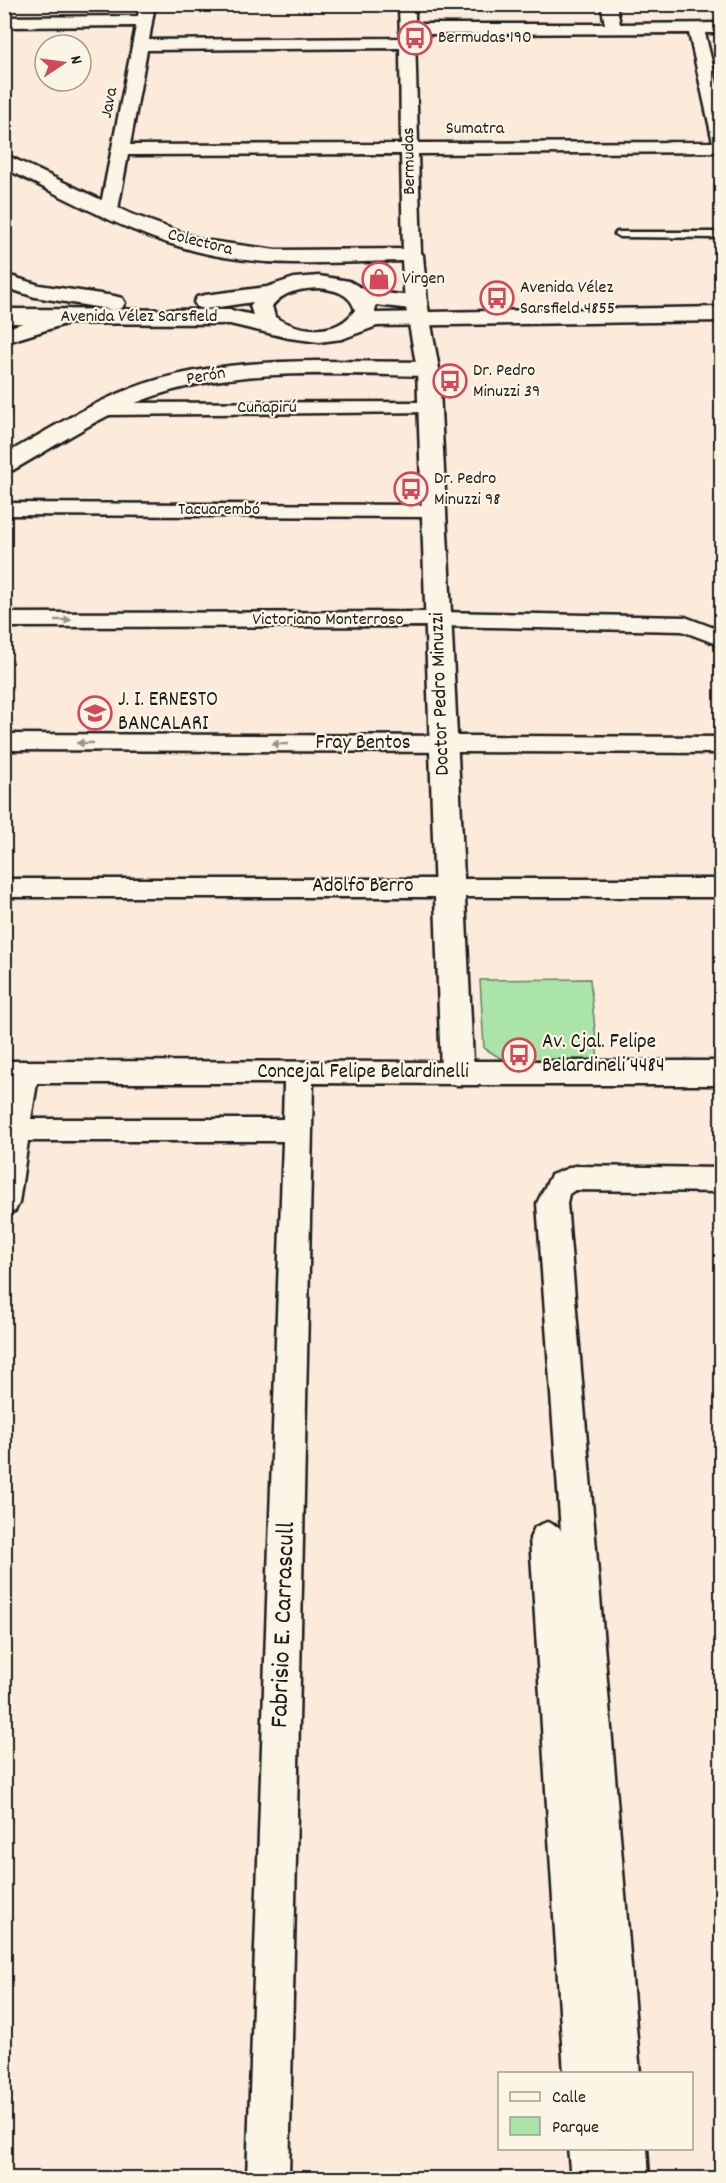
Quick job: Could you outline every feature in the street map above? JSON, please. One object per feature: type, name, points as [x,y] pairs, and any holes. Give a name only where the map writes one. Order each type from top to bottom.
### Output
[{"type":"main road","name":"Colectora","points":[[4,160],[161,233],[199,246],[242,253],[412,255]]},
{"type":"main road","points":[[296,255],[299,283]]},
{"type":"main road","name":"Bermudas","points":[[412,255],[418,309]]},
{"type":"main road","points":[[4,280],[35,291],[114,303]]},
{"type":"main road","name":"Avenida Vélez Sarsfield","points":[[4,303],[210,302],[271,293],[299,283],[332,283],[354,291],[361,297]]},
{"type":"main road","points":[[271,293],[261,306],[261,313],[273,326]]},
{"type":"main road","points":[[361,297],[418,309],[722,314]]},
{"type":"main road","points":[[357,324],[366,310],[361,297]]},
{"type":"main road","points":[[357,324],[418,309],[722,305]]},
{"type":"main road","name":"Doctor Pedro Minuzzi","points":[[418,309],[428,369],[457,1073]]},
{"type":"main road","name":"Avenida Vélez Sarsfield","points":[[4,316],[230,317],[309,335],[336,333],[357,324]]},
{"type":"main road","points":[[4,336],[67,316]]},
{"type":"main road","name":"Perón","points":[[4,465],[105,409],[137,394],[165,385],[233,373],[303,368],[428,369]]},
{"type":"main road","name":"Concejal Felipe Belardinelli","points":[[457,1073],[722,1073]]},
{"type":"street","name":"Java","points":[[109,209],[148,4]]},
{"type":"street","name":"Bermudas","points":[[407,4],[412,255]]},
{"type":"street","points":[[608,4],[614,29]]},
{"type":"street","points":[[4,22],[146,21]]},
{"type":"street","points":[[696,28],[722,145]]},
{"type":"street","points":[[141,45],[614,29],[722,28]]},
{"type":"street","name":"Sumatra","points":[[121,150],[722,145]]},
{"type":"street","name":"Cuñapirú","points":[[105,409],[429,408]]},
{"type":"street","name":"Tacuarembó","points":[[4,509],[433,511]]},
{"type":"street","name":"Victoriano Monterroso","points":[[4,620],[438,620],[685,624],[722,639]]},
{"type":"street","name":"Fray Bentos","points":[[4,742],[722,745]]},
{"type":"street","name":"Adolfo Berro","points":[[4,888],[722,888]]},
{"type":"street","points":[[4,1203],[15,1131],[14,1072]]},
{"type":"street","name":"Concejal Felipe Belardinelli","points":[[14,1072],[457,1073]]},
{"type":"street","name":"Fabrisio E. Carrascull","points":[[268,2178],[299,1072]]},
{"type":"street","points":[[15,1131],[298,1130]]},
{"type":"street","points":[[620,2072],[552,1203],[556,1187],[562,1181],[574,1178],[722,1180]]},
{"type":"street","points":[[547,1538],[584,2072]]},
{"type":"street","points":[[589,2150],[591,2178]]},
{"type":"street","points":[[626,2150],[628,2178]]},
{"type":"lane","points":[[620,234],[722,235]]},
{"type":"green space","points":[[590,979],[598,1060],[505,1061],[484,1048],[480,980]]},
{"type":"place","name":"Bermudas 190","points":[[415,38]]},
{"type":"place","name":"Virgen","points":[[379,279]]},
{"type":"place","name":"Avenida Vélez Sarsfield 4855","points":[[497,298]]},
{"type":"place","name":"Dr. Pedro Minuzzi 39","points":[[450,381]]},
{"type":"place","name":"Dr. Pedro Minuzzi 98","points":[[411,489]]},
{"type":"place","name":"J. I. ERNESTO BANCALARI","points":[[95,713]]},
{"type":"place","name":"Av. Cjal. Felipe Belardineli 4484","points":[[519,1055]]}]
